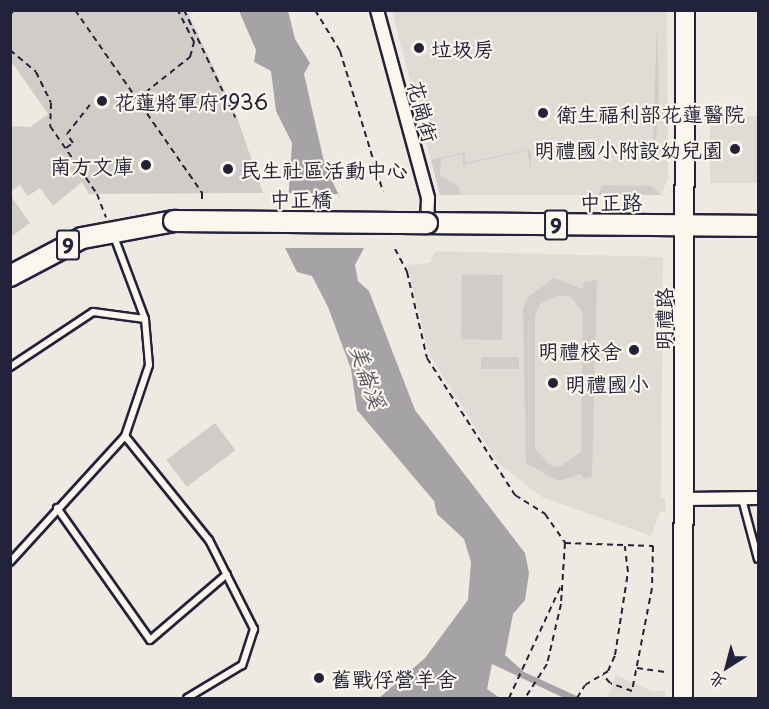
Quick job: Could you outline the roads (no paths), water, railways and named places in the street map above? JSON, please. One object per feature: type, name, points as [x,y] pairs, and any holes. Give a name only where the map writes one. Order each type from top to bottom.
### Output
[{"type":"main road","name":"中正橋","points":[[111,231],[174,221],[427,223]]},
{"type":"main road","name":"中正路","points":[[427,223],[759,226]]},
{"type":"main road","name":"9","points":[[10,276],[82,238],[111,231]]},
{"type":"street","name":"花崗街","points":[[377,10],[428,198],[427,223]]},
{"type":"street","name":"明禮路","points":[[683,699],[686,499],[685,10]]},
{"type":"street","points":[[686,499],[759,498]]},
{"type":"lane","points":[[10,562],[57,508],[126,436],[149,364],[145,319],[111,231]]},
{"type":"lane","points":[[10,367],[93,312],[145,319]]},
{"type":"lane","points":[[126,436],[209,540],[254,629],[242,665],[187,699]]},
{"type":"lane","points":[[742,498],[759,559]]},
{"type":"lane","points":[[57,508],[150,640],[226,574]]},
{"type":"water","name":"美崙溪","points":[[239,11],[288,11],[295,39],[310,63],[304,74],[325,166],[364,248],[355,265],[358,281],[369,291],[415,410],[525,553],[529,573],[525,600],[513,614],[505,655],[524,672],[581,698],[564,698],[492,664],[487,689],[500,698],[379,698],[425,658],[468,600],[471,562],[464,539],[437,514],[434,501],[357,410],[351,369],[328,307],[312,276],[297,272],[285,248],[292,143],[276,111],[271,71],[254,62],[256,50]]},
{"type":"place","name":"垃圾房","points":[[419,48]]},
{"type":"place","name":"花蓮將軍府1936","points":[[102,101]]},
{"type":"place","name":"衛生福利部花蓮醫院","points":[[543,113]]},
{"type":"place","name":"明禮國小附設幼兒園","points":[[735,149]]},
{"type":"place","name":"南方文庫","points":[[146,165]]},
{"type":"place","name":"民生社區活動中心","points":[[228,169]]},
{"type":"place","name":"明禮校舍","points":[[634,350]]},
{"type":"place","name":"明禮國小","points":[[553,383]]},
{"type":"place","name":"舊戰俘營羊舍","points":[[319,678]]}]
